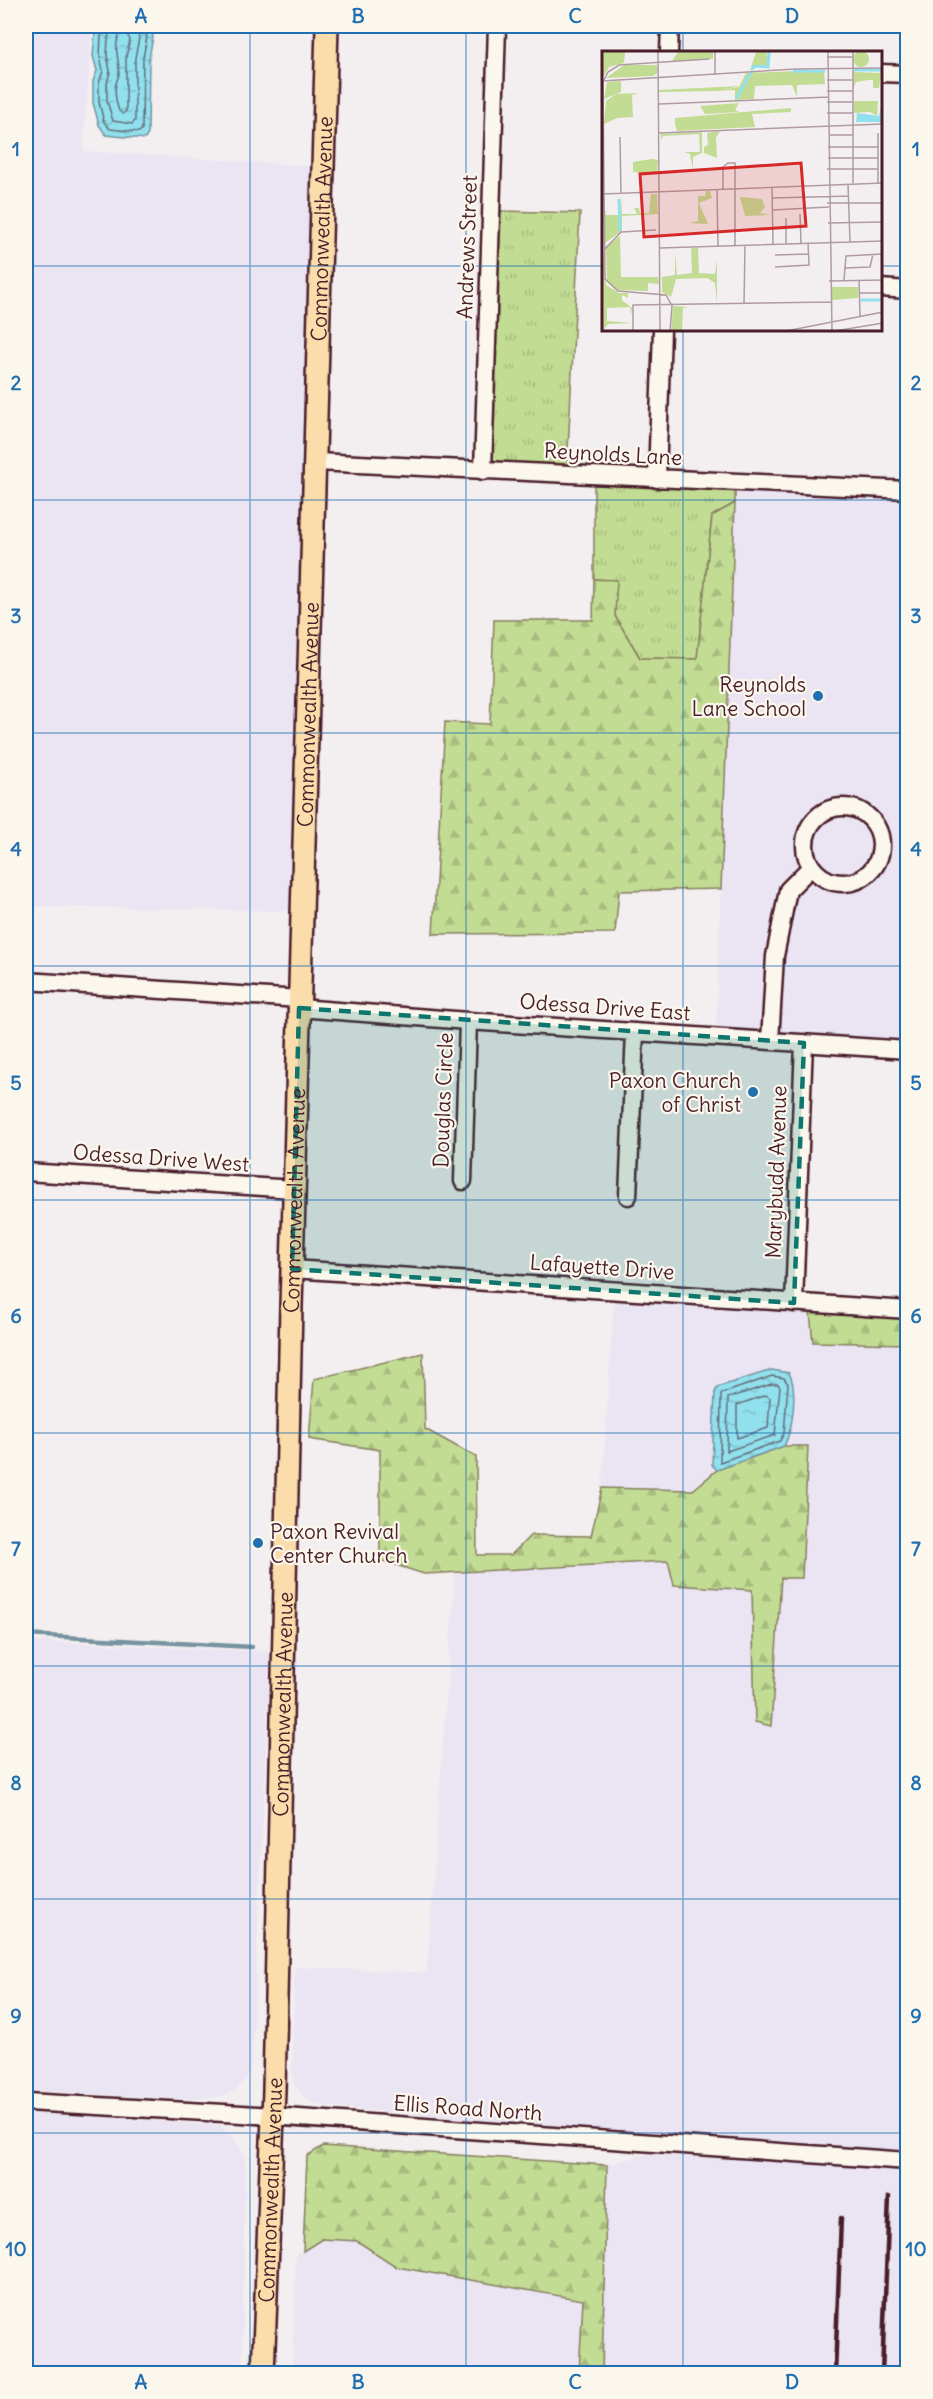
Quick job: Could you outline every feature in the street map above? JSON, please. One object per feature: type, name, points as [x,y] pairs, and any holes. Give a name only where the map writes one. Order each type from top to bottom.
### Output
[{"type":"main road","name":"Commonwealth Avenue","points":[[263,2373],[273,2117],[294,1189],[327,26]]},
{"type":"street","name":"Andrews Street","points":[[483,471],[497,26]]},
{"type":"street","points":[[669,51],[670,26]]},
{"type":"street","points":[[882,73],[908,74]]},
{"type":"street","points":[[882,288],[908,290]]},
{"type":"street","points":[[657,479],[662,332]]},
{"type":"street","name":"Reynolds Lane","points":[[316,462],[908,490]]},
{"type":"street","points":[[836,807],[849,807],[861,811],[872,819],[879,830],[881,842],[876,866],[868,875],[845,884],[822,878],[811,867],[806,858],[804,845],[813,820],[823,812],[836,807]]},
{"type":"street","points":[[770,1041],[775,956],[788,890],[811,867]]},
{"type":"street","name":"Odessa Drive East","points":[[26,981],[468,1021],[908,1050]]},
{"type":"street","name":"Douglas Circle","points":[[463,1181],[468,1021]]},
{"type":"street","points":[[628,1196],[635,1032]]},
{"type":"street","name":"Marybudd Avenue","points":[[794,1303],[804,1043]]},
{"type":"street","name":"Odessa Drive West","points":[[26,1172],[294,1189]]},
{"type":"street","name":"Lafayette Drive","points":[[292,1269],[908,1310]]},
{"type":"street","name":"Ellis Road North","points":[[26,2102],[908,2160]]},
{"type":"highlighted area","points":[[299,1008],[804,1043],[794,1303],[292,1269]]},
{"type":"shaded area","points":[[26,26],[92,26],[83,151],[311,166],[289,911],[26,906]]},
{"type":"shaded area","name":"Reynolds Lane School","points":[[735,489],[907,498],[907,1045],[716,1032]]},
{"type":"shaded area","points":[[614,1299],[810,1312],[813,1342],[907,1344],[907,2152],[662,2138],[587,2129],[321,2106],[306,2099],[296,2088],[292,2072],[295,1967],[427,1973],[455,1573],[668,1561],[688,1587],[752,1590],[755,1722],[771,1726],[782,1577],[802,1577],[808,1446],[784,1446],[790,1435],[715,1392],[712,1465],[717,1470],[693,1490],[602,1488]]},
{"type":"shaded area","points":[[26,1641],[270,1652],[252,2061],[248,2076],[235,2091],[221,2096],[194,2099],[26,2091]]},
{"type":"shaded area","points":[[26,2111],[220,2126],[234,2138],[244,2154],[245,2162],[242,2373],[26,2373]]},
{"type":"shaded area","points":[[648,2154],[907,2170],[907,2373],[602,2374],[607,2165]]},
{"type":"shaded area","points":[[322,2239],[357,2241],[397,2267],[583,2300],[579,2373],[292,2374],[296,2254]]},
{"type":"green space","points":[[499,211],[580,213],[567,470],[499,466],[490,450]]},
{"type":"green space","points":[[594,485],[735,489],[735,503],[712,516],[697,659],[640,658],[615,616],[616,581],[594,579]]},
{"type":"green space","points":[[735,503],[721,889],[619,891],[615,933],[433,934],[445,722],[490,724],[494,620],[593,620],[594,579],[617,580],[615,616],[640,658],[697,659],[712,516]]},
{"type":"green space","points":[[810,1312],[907,1317],[907,1344],[813,1342]]},
{"type":"green space","points":[[423,1353],[425,1429],[476,1457],[477,1555],[511,1555],[531,1535],[591,1536],[602,1488],[693,1490],[717,1470],[784,1446],[808,1446],[802,1578],[781,1578],[771,1726],[755,1722],[752,1590],[674,1585],[668,1561],[424,1574],[380,1560],[380,1450],[309,1439],[314,1379]]},
{"type":"green space","points":[[323,2146],[607,2165],[602,2373],[579,2373],[583,2300],[397,2267],[357,2241],[322,2239],[303,2251],[307,2156]]},
{"type":"water","points":[[101,26],[144,26],[151,29],[153,37],[149,58],[148,134],[145,139],[106,135],[99,125],[93,103],[93,81],[97,71],[93,56],[95,31]]},
{"type":"water","points":[[772,1370],[789,1373],[792,1380],[794,1399],[792,1420],[784,1446],[717,1470],[712,1465],[715,1392],[718,1387]]},
{"type":"waterway","points":[[26,1635],[252,1647]]},
{"type":"railway","points":[[882,2374],[889,2197]]},
{"type":"railway","points":[[835,2374],[841,2218]]},
{"type":"place","name":"Reynolds Lane School","points":[[818,696]]},
{"type":"place","name":"Paxon Church of Christ","points":[[753,1092]]},
{"type":"place","name":"Paxon Revival Center Church","points":[[258,1543]]}]
